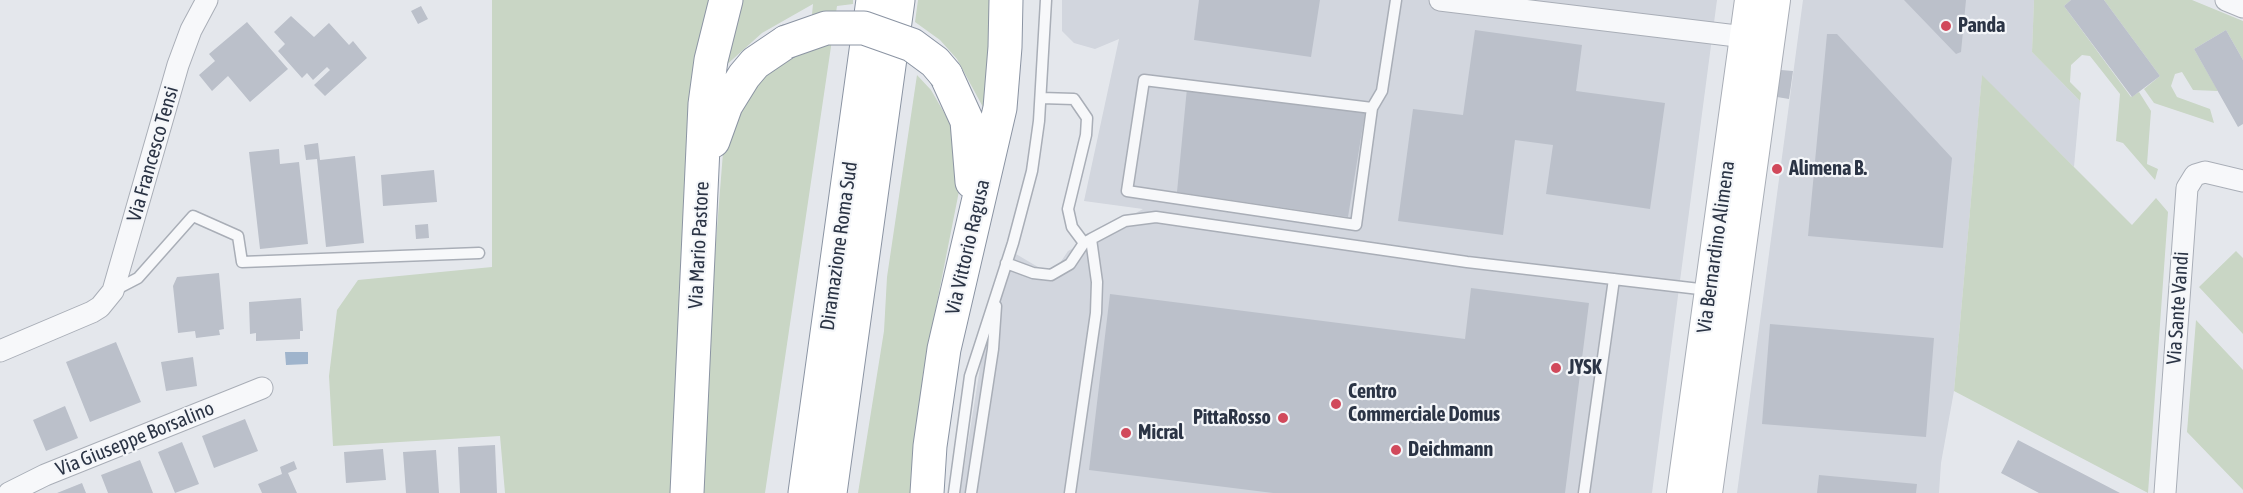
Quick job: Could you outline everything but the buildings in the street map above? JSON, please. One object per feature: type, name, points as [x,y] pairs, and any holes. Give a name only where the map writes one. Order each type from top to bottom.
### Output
[{"type":"highway","name":"Via Mario Pastore","points":[[687,493],[707,83],[726,0]]},
{"type":"highway","name":"Diramazione Roma Sud","points":[[805,493],[873,0]]},
{"type":"highway","name":"Diramazione Roma Sud","points":[[830,493],[898,0]]},
{"type":"highway","name":"Via Vittorio Ragusa","points":[[927,493],[939,380],[1000,108],[1006,0]]},
{"type":"highway","points":[[700,205],[713,142],[731,95],[755,63],[786,42],[826,28],[864,28],[912,45],[935,62],[946,75],[964,109],[972,164],[967,255]]},
{"type":"street","name":"Via Francesco Tensi","points":[[106,299],[178,65],[191,30],[207,0]]},
{"type":"street","points":[[1440,0],[1745,37]]},
{"type":"street","name":"Via Bernardino Alimena","points":[[1682,493],[1750,0]]},
{"type":"street","name":"Via Bernardino Alimena","points":[[1707,493],[1775,0]]},
{"type":"street","points":[[2226,0],[2243,7]]},
{"type":"street","name":"Via Sante Vandi","points":[[2165,493],[2187,189],[2196,175],[2205,172],[2243,181]]},
{"type":"street","points":[[0,351],[106,299]]},
{"type":"street","name":"Via Giuseppe Borsalino","points":[[9,493],[45,475],[262,388]]},
{"type":"lane","points":[[954,493],[970,376],[997,293],[1032,171],[1041,98],[1046,0]]},
{"type":"lane","points":[[1372,108],[1144,80],[1126,191],[1356,225],[1372,108],[1382,91],[1396,0]]},
{"type":"lane","points":[[1041,98],[1074,99],[1085,111],[1087,118],[1086,135],[1068,209],[1072,227],[1087,241],[1097,302],[1070,493]]},
{"type":"lane","points":[[106,299],[138,278],[193,216],[238,236],[242,262],[478,253]]},
{"type":"lane","points":[[1006,263],[1033,273],[1051,275],[1070,264],[1087,241],[1125,221],[1156,217],[1710,290]]},
{"type":"lane","points":[[1584,493],[1614,279]]},
{"type":"lane","points":[[971,493],[993,349],[997,293]]},
{"type":"shaded area","points":[[1062,0],[1717,0],[1652,493],[960,493],[983,349],[1016,254],[1043,270],[1056,269],[1068,251],[1143,209],[1084,201],[1119,39],[1095,49],[1074,43],[1062,31]]},
{"type":"shaded area","points":[[1803,0],[2034,0],[2032,52],[2080,101],[2074,167],[1982,76],[1954,391],[1941,463],[1939,493],[1737,493]]},
{"type":"green space","points":[[492,0],[715,0],[673,493],[505,493],[500,436],[333,446],[329,376],[337,310],[358,280],[492,267]]},
{"type":"green space","points":[[739,0],[853,0],[853,4],[837,6],[765,493],[696,493],[724,140],[750,85],[809,46],[813,4],[762,33],[723,68]]},
{"type":"green space","points":[[918,0],[996,0],[984,109],[957,59],[940,40],[915,22]]},
{"type":"green space","points":[[2034,0],[2071,0],[2064,6],[2131,97],[2139,92],[2151,111],[2147,164],[2158,169],[2155,180],[2123,143],[2116,141],[2120,94],[2090,56],[2082,55],[2071,65],[2070,82],[2081,93],[2080,101],[2032,52]]},
{"type":"green space","points":[[2104,0],[2192,0],[2243,21],[2243,60],[2226,30],[2194,49],[2218,91],[2193,90],[2182,72],[2175,74],[2171,86],[2177,97],[2210,109],[2214,123],[2154,103],[2144,89],[2160,76]]},
{"type":"green space","points":[[917,75],[931,90],[953,128],[960,186],[923,373],[913,493],[858,493],[884,331],[887,277]]},
{"type":"green space","points":[[1982,75],[2132,225],[2156,198],[2168,212],[2148,493],[1954,391]]},
{"type":"green space","points":[[2236,251],[2243,258],[2243,334],[2199,287]]},
{"type":"green space","points":[[2196,320],[2243,370],[2243,490],[2187,432]]},
{"type":"water","points":[[285,352],[308,352],[308,364],[286,365]]},
{"type":"place","name":"Panda","points":[[1946,26]]},
{"type":"place","name":"Alimena B.","points":[[1777,169]]},
{"type":"place","name":"JYSK","points":[[1556,368]]},
{"type":"place","name":"Centro Commerciale Domus","points":[[1336,404]]},
{"type":"place","name":"PittaRosso","points":[[1283,418]]},
{"type":"place","name":"Micral","points":[[1126,433]]},
{"type":"place","name":"Deichmann","points":[[1396,450]]}]
